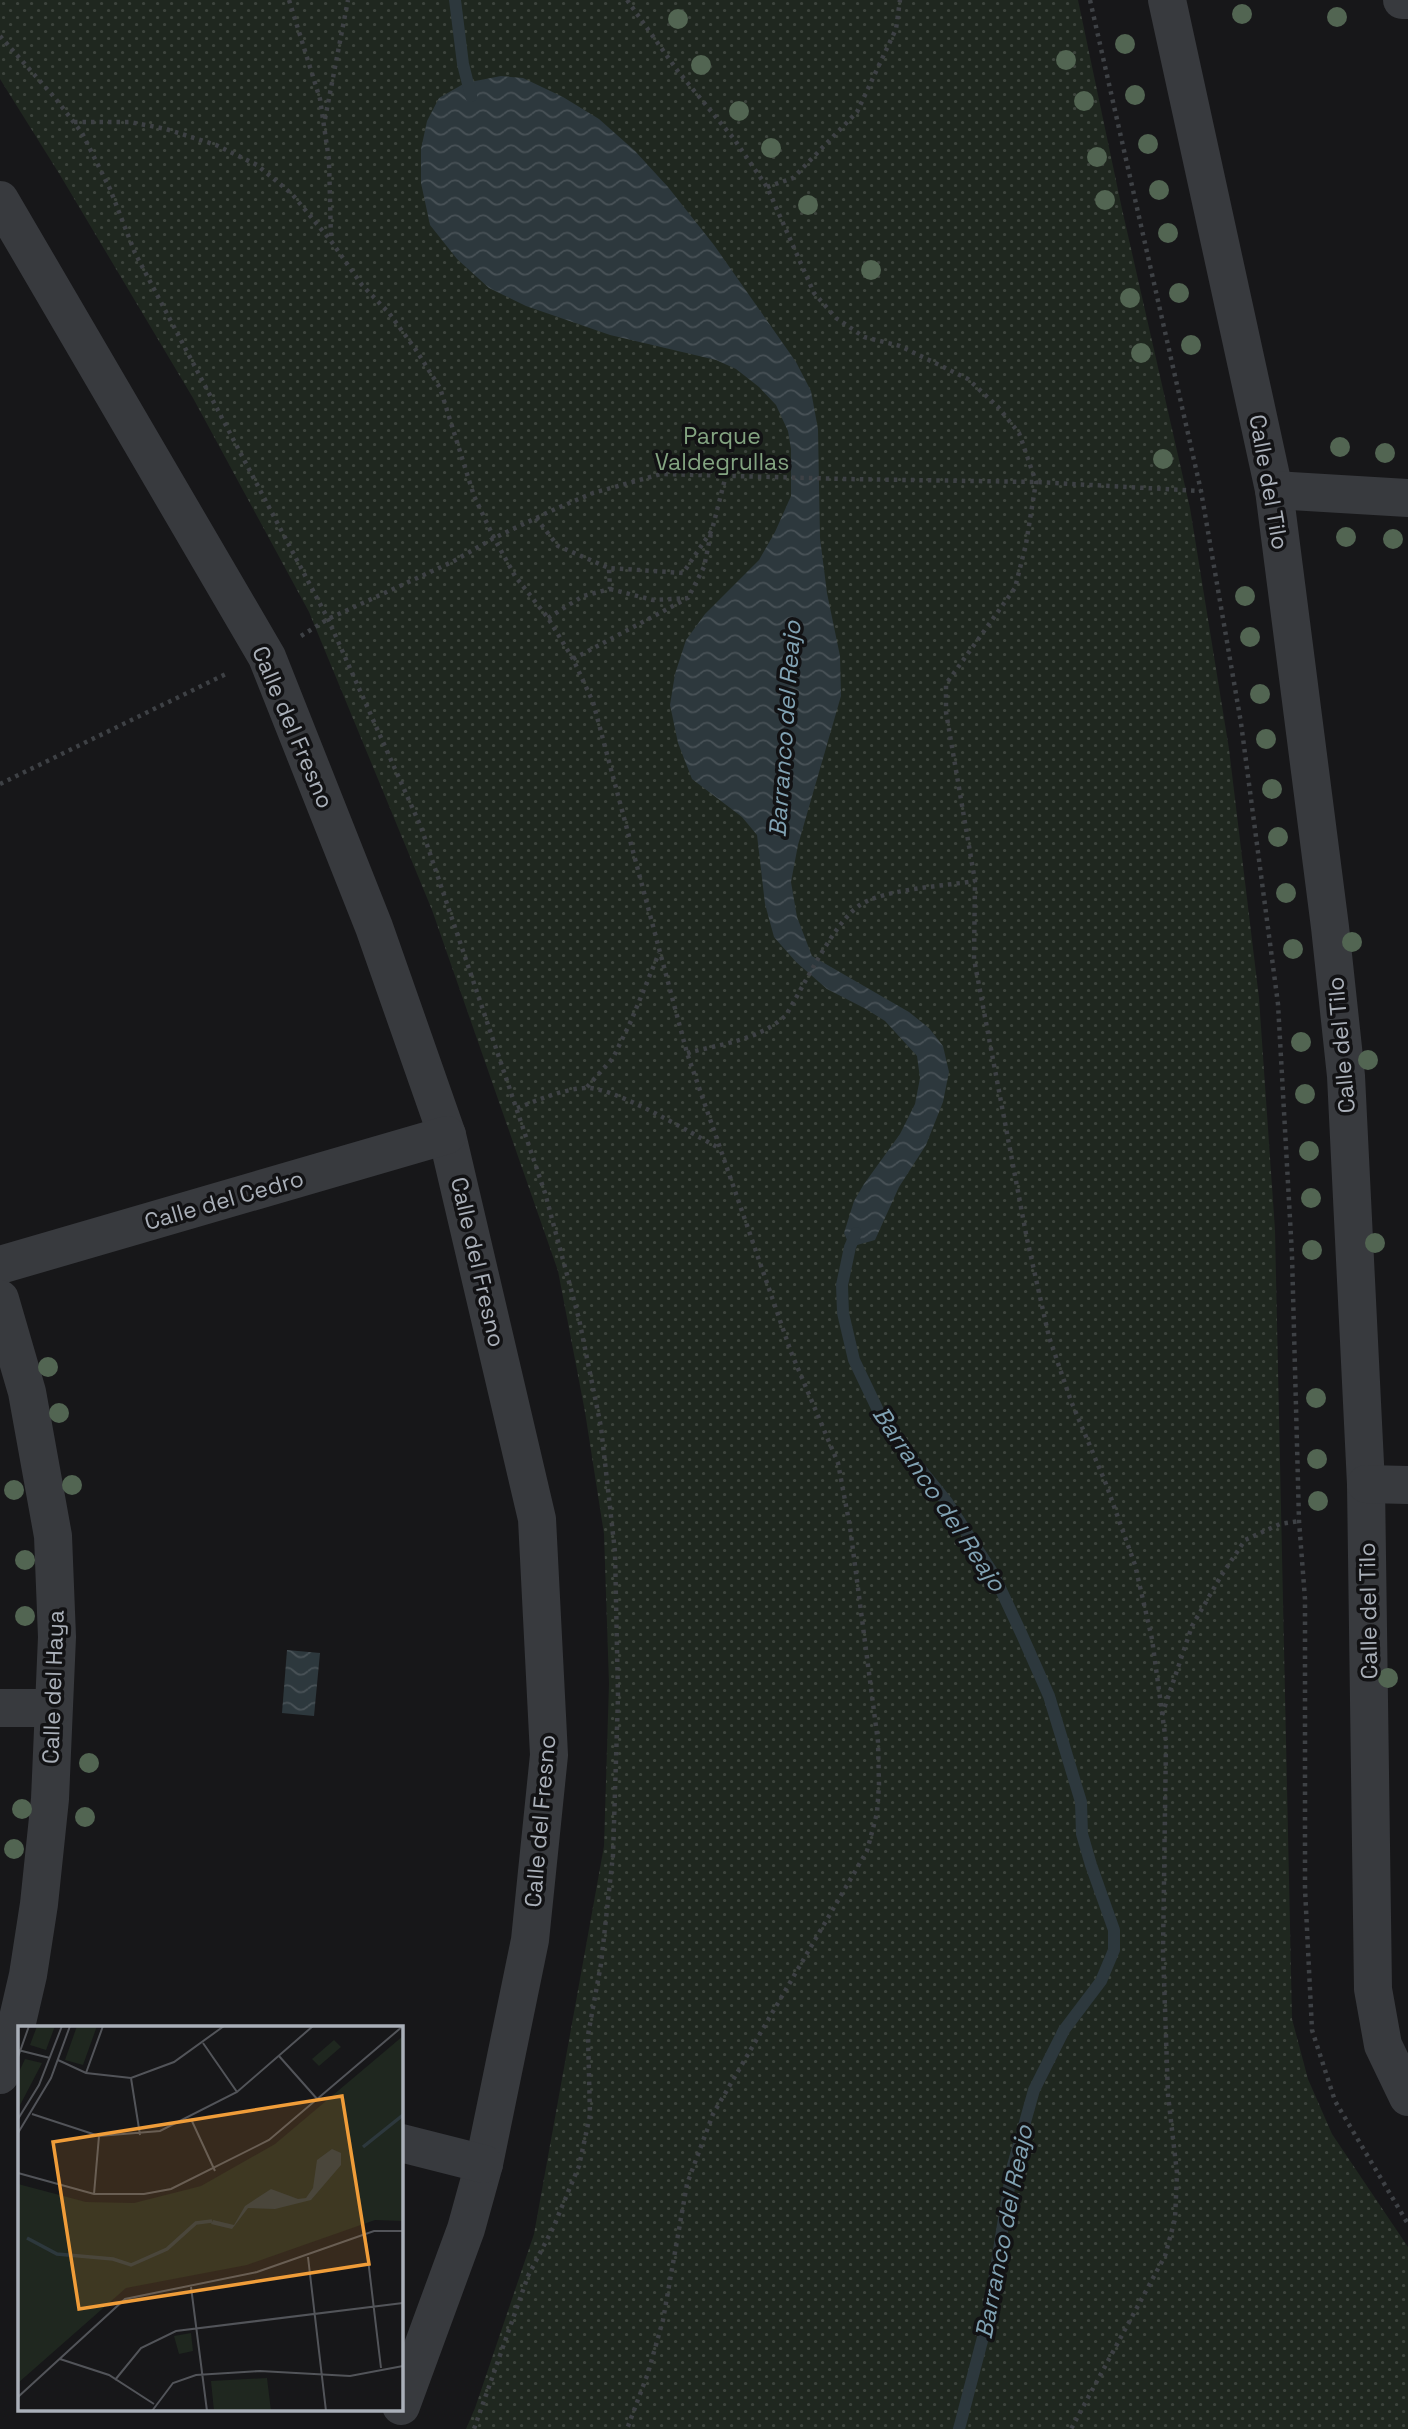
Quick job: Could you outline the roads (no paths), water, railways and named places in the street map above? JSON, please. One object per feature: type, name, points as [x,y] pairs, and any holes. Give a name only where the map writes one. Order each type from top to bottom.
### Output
[{"type":"street","name":"Calle del Tilo","points":[[1167,0],[1274,490],[1330,927],[1346,1076],[1366,1484],[1373,1989],[1383,2045],[1408,2097]]},
{"type":"street","points":[[1402,0],[1408,0]]},
{"type":"street","name":"Calle del Fresno","points":[[1,203],[267,657],[374,927],[447,1135],[537,1519],[549,1755],[530,1940],[484,2164],[466,2229],[402,2403]]},
{"type":"street","points":[[1274,490],[1408,498]]},
{"type":"street","name":"Calle del Cedro","points":[[0,1265],[447,1135]]},
{"type":"street","name":"Calle del Haya","points":[[0,1299],[27,1392],[53,1536],[57,1637],[50,1799],[39,1904],[28,1975],[10,2055]]},
{"type":"street","points":[[1366,1484],[1408,1485]]},
{"type":"street","points":[[0,1708],[53,1708]]},
{"type":"street","points":[[402,2143],[484,2164]]},
{"type":"street","name":"Calle del Fresno","points":[[390,2429],[398,2412]]},
{"type":"water","points":[[501,76],[523,78],[563,97],[599,119],[635,151],[668,187],[714,245],[796,362],[811,391],[818,429],[820,538],[827,593],[840,656],[841,696],[798,845],[791,882],[797,917],[812,956],[909,1012],[929,1028],[943,1046],[949,1072],[943,1102],[926,1145],[899,1187],[875,1240],[850,1247],[844,1233],[854,1201],[900,1134],[915,1104],[920,1078],[917,1056],[885,1021],[827,989],[796,962],[774,937],[765,904],[757,835],[742,817],[692,779],[678,743],[670,705],[675,674],[686,640],[705,614],[759,560],[791,496],[791,449],[788,431],[776,405],[736,369],[716,360],[610,335],[526,306],[489,288],[457,259],[430,225],[421,183],[421,149],[427,121],[439,98],[465,83]]},
{"type":"water","points":[[287,1650],[320,1653],[314,1716],[282,1713]]},
{"type":"waterway","name":"Barranco del Reajo","points":[[455,0],[463,64],[471,96]]},
{"type":"waterway","name":"Barranco del Reajo","points":[[856,1233],[850,1247],[842,1285],[843,1313],[854,1360],[885,1425],[947,1502],[994,1575],[1022,1635],[1049,1696],[1081,1802],[1082,1834],[1114,1930],[1114,1950],[1101,1981],[1064,2030],[1034,2090],[1012,2169],[988,2318],[959,2429]]},
{"type":"park label","name":"Parque Valdegrullas","points":[[722,449]]}]
